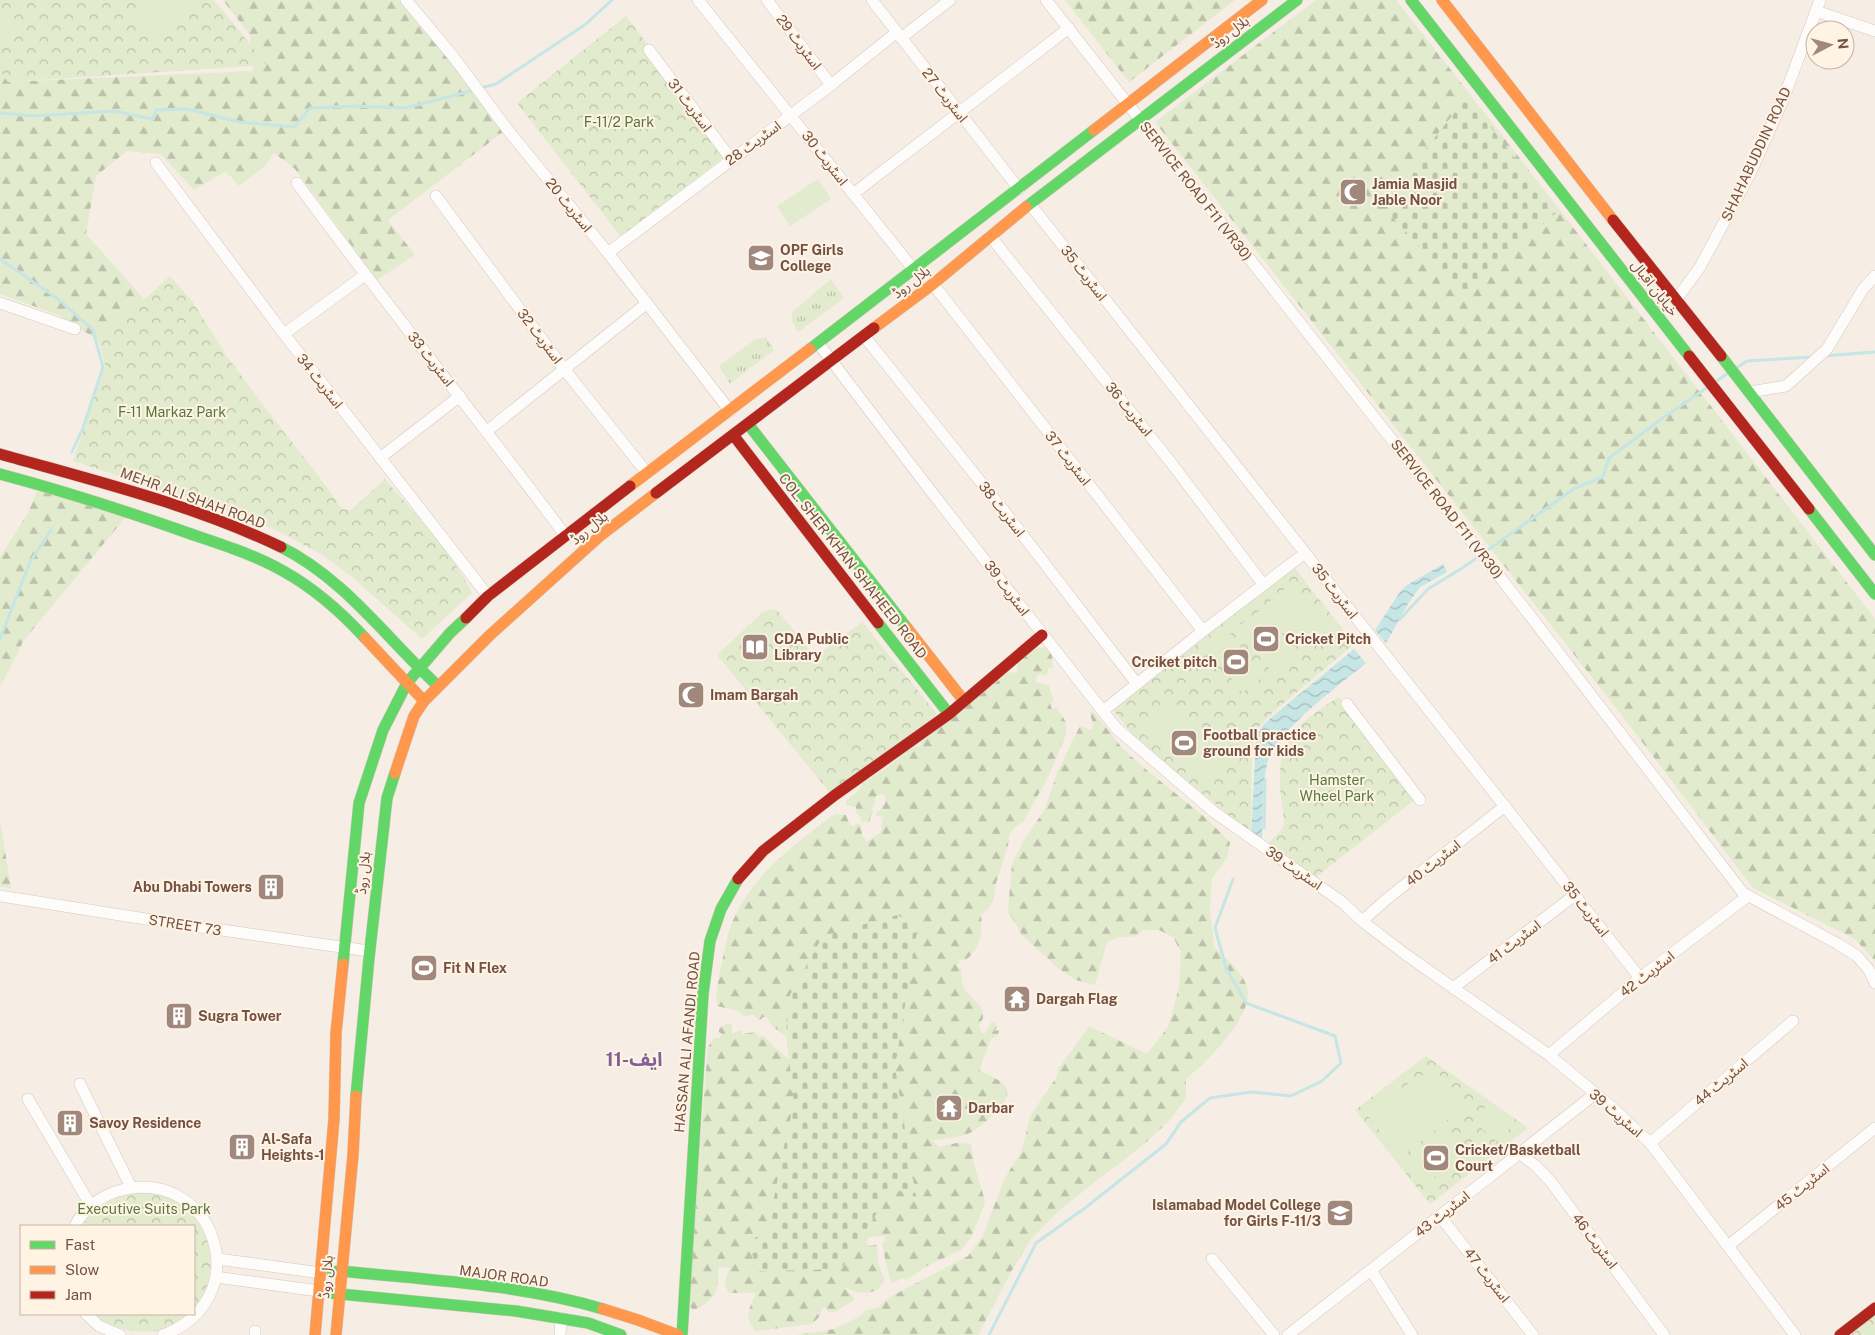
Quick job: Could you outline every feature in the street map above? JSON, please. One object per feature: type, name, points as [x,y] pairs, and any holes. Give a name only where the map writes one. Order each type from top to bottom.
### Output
[{"type":"street","name":"اسٹریٹ 20","points":[[406,0],[452,55],[730,411]]},
{"type":"street","name":"اسٹریٹ 30","points":[[698,0],[914,270]]},
{"type":"street","name":"اسٹریٹ 29","points":[[767,0],[832,85]]},
{"type":"street","name":"اسٹریٹ 27","points":[[872,0],[1019,189]]},
{"type":"street","name":"اسٹریٹ 28","points":[[608,253],[731,159],[899,35],[950,0]]},
{"type":"street","name":"SERVICE ROAD F11 (VR30)","points":[[1046,0],[1473,542],[1743,893],[1857,956],[1869,970],[1875,983]]},
{"type":"street","name":"ہلال روڈ","points":[[315,1335],[334,1119],[336,1033],[359,803],[383,730],[407,683],[450,633],[488,596],[646,473],[914,270],[1262,0]]},
{"type":"street","name":"ہلال روڈ","points":[[336,1335],[353,1155],[369,951],[387,798],[414,716],[424,701],[490,635],[600,536],[933,284],[1030,204],[1297,0]]},
{"type":"street","name":"خیابان اقبال","points":[[1411,0],[1446,25],[1667,308],[1698,368],[1875,594]]},
{"type":"street","name":"خیابان اقبال","points":[[1442,0],[1446,25],[1667,308],[1720,357],[1750,392],[1875,555]]},
{"type":"street","points":[[1818,5],[1875,31]]},
{"type":"street","name":"SHAHABUDDIN ROAD","points":[[1667,308],[1700,267],[1753,166],[1783,100],[1818,5]]},
{"type":"street","points":[[853,194],[1069,28]]},
{"type":"street","name":"اسٹریٹ 31","points":[[649,50],[731,159]]},
{"type":"street","name":"اسٹریٹ 34","points":[[156,163],[284,334],[488,596]]},
{"type":"street","name":"اسٹریٹ 33","points":[[297,182],[365,276],[460,396],[565,535]]},
{"type":"street","name":"اسٹریٹ 32","points":[[436,196],[564,369],[646,473]]},
{"type":"street","name":"اسٹریٹ 35","points":[[1030,204],[1640,978]]},
{"type":"street","name":"اسٹریٹ 36","points":[[991,237],[1169,460],[1263,584]]},
{"type":"street","points":[[284,334],[365,276]]},
{"type":"street","points":[[1750,392],[1786,386],[1826,350],[1864,289],[1875,276]]},
{"type":"street","name":"اسٹریٹ 37","points":[[933,284],[1202,631]]},
{"type":"street","points":[[0,303],[75,329]]},
{"type":"street","points":[[487,431],[646,304]]},
{"type":"street","name":"اسٹریٹ 38","points":[[864,336],[1012,521],[1137,684]]},
{"type":"street","name":"اسٹریٹ 39","points":[[818,343],[1042,635],[1116,728],[1214,812],[1314,881],[1342,902],[1362,921],[1549,1055],[1629,1122],[1650,1143],[1795,1335]]},
{"type":"street","points":[[380,458],[460,396]]},
{"type":"street","name":"COL. SHER KHAN SHAHEED ROAD","points":[[748,424],[964,701]]},
{"type":"street","name":"COL. SHER KHAN SHAHEED ROAD","points":[[734,436],[949,714]]},
{"type":"street","name":"MEHR ALI SHAH ROAD","points":[[0,454],[132,490],[262,537],[309,562],[344,590],[369,614],[419,670],[438,686]]},
{"type":"street","points":[[0,474],[130,512],[249,554],[284,571],[317,593],[350,622],[424,701]]},
{"type":"street","points":[[1103,711],[1202,631],[1305,553]]},
{"type":"street","name":"HASSAN ALI AFANDI ROAD","points":[[682,1335],[703,994],[710,941],[721,909],[738,879],[763,851],[835,795],[949,714],[1042,635]]},
{"type":"street","points":[[1347,704],[1420,800]]},
{"type":"street","name":"اسٹریٹ 40","points":[[1362,921],[1388,898],[1505,806]]},
{"type":"street","name":"اسٹریٹ 41","points":[[1453,988],[1575,895]]},
{"type":"street","name":"STREET 73","points":[[0,896],[369,951]]},
{"type":"street","name":"اسٹریٹ 42","points":[[1549,1055],[1640,978],[1748,896]]},
{"type":"street","name":"اسٹریٹ 44","points":[[1650,1143],[1793,1021]]},
{"type":"street","points":[[80,1084],[131,1187]]},
{"type":"street","name":"اسٹریٹ 43","points":[[1288,1335],[1595,1094]]},
{"type":"street","points":[[28,1099],[91,1206]]},
{"type":"street","name":"اسٹریٹ 45","points":[[1728,1246],[1875,1128]]},
{"type":"street","name":"اسٹریٹ 46","points":[[1519,1153],[1536,1166],[1550,1182],[1664,1335]]},
{"type":"street","points":[[77,1225],[91,1206],[110,1193],[131,1187],[148,1186],[169,1191],[188,1202],[204,1218],[214,1238],[218,1259],[216,1277],[209,1298],[196,1316],[178,1330],[163,1335]]},
{"type":"street","name":"اسٹریٹ 47","points":[[1440,1216],[1533,1335]]},
{"type":"street","points":[[1212,1258],[1274,1335]]},
{"type":"street","points":[[218,1259],[321,1273]]},
{"type":"street","points":[[1371,1270],[1412,1335]]},
{"type":"street","name":"MAJOR ROAD","points":[[321,1273],[341,1271],[522,1291],[625,1315],[678,1335]]},
{"type":"street","points":[[216,1277],[340,1294],[516,1311],[588,1323],[622,1335]]},
{"type":"street","points":[[1840,1335],[1875,1308]]},
{"type":"street","points":[[87,1315],[99,1330],[120,1335]]},
{"type":"street","points":[[560,1335],[561,1318]]},
{"type":"green space","points":[[0,0],[214,0],[267,65],[8,82],[0,71]]},
{"type":"green space","points":[[156,0],[186,0],[194,10],[150,42],[132,18]]},
{"type":"green space","points":[[223,0],[406,0],[507,129],[388,220],[415,255],[377,280],[295,169],[274,153],[265,166],[239,186],[226,171],[194,190],[161,154],[127,151],[96,176],[86,234],[145,300],[99,341],[61,316],[0,294],[0,72],[8,82],[253,71],[250,35]]},
{"type":"green space","points":[[1065,0],[1235,0],[1129,82]]},
{"type":"green space","points":[[1316,0],[1396,0],[1875,619],[1875,961],[1855,939],[1753,888],[1624,718],[1155,122]]},
{"type":"green space","points":[[0,14],[15,33],[0,45]]},
{"type":"green space","name":"F-11/2 Park","points":[[626,16],[730,153],[621,237],[517,103]]},
{"type":"green space","points":[[1467,97],[1557,212],[1463,293],[1381,205]]},
{"type":"green space","points":[[818,179],[831,199],[790,226],[777,206]]},
{"type":"green space","name":"F-11 Markaz Park","points":[[170,276],[192,301],[228,358],[342,509],[351,510],[385,479],[454,563],[472,593],[422,639],[351,576],[321,554],[284,534],[250,519],[73,461],[105,365],[99,341]]},
{"type":"green space","points":[[831,279],[844,298],[798,332],[792,321],[792,312]]},
{"type":"green space","points":[[766,337],[774,350],[730,384],[719,366],[756,339]]},
{"type":"green space","points":[[37,491],[130,512],[24,640],[0,687],[0,557],[29,511]]},
{"type":"green space","points":[[1294,567],[1354,644],[1272,713],[1255,731],[1252,754],[1251,833],[1138,741],[1113,710]]},
{"type":"green space","points":[[1292,583],[1327,627],[1302,647],[1267,603]]},
{"type":"green space","points":[[772,609],[777,610],[813,654],[824,650],[862,622],[937,714],[831,794],[717,655],[763,612]]},
{"type":"green space","name":"Cricket Pitch","points":[[1262,609],[1296,651],[1272,672],[1237,627]]},
{"type":"green space","name":"Crciket pitch","points":[[1230,633],[1263,676],[1242,693],[1209,648]]},
{"type":"green space","points":[[1037,647],[1049,649],[1053,655],[1053,669],[1048,668],[1048,672],[1044,677],[1043,674],[1037,675],[1036,682],[1049,686],[1054,702],[1050,701],[1051,707],[1054,710],[1056,707],[1066,722],[1065,737],[1049,775],[1024,821],[1015,827],[1009,836],[1008,846],[995,886],[994,899],[989,908],[981,915],[981,933],[977,946],[965,960],[956,959],[960,962],[956,965],[961,969],[965,990],[982,1008],[983,1018],[979,1026],[982,1033],[985,1033],[992,1021],[997,1026],[995,1031],[999,1030],[998,1035],[991,1039],[979,1070],[1002,1083],[1007,1089],[1007,1094],[1005,1100],[995,1113],[972,1132],[957,1137],[930,1141],[939,1147],[957,1143],[971,1144],[974,1164],[985,1201],[972,1236],[961,1250],[927,1266],[906,1280],[902,1278],[894,1283],[890,1281],[882,1244],[885,1236],[869,1237],[867,1241],[868,1246],[877,1245],[878,1263],[884,1278],[882,1284],[878,1289],[868,1293],[856,1292],[845,1287],[854,1297],[854,1300],[835,1312],[829,1312],[825,1307],[822,1308],[820,1316],[812,1324],[756,1331],[750,1322],[749,1312],[756,1293],[729,1293],[726,1280],[731,1268],[719,1267],[716,1292],[701,1307],[693,1310],[690,1306],[688,1290],[708,1047],[714,1038],[720,1038],[722,1034],[719,1032],[719,1028],[726,1024],[732,1024],[732,1034],[740,1030],[743,1034],[755,1032],[758,1036],[764,1036],[791,1061],[792,1040],[772,1026],[767,1017],[763,1017],[760,1020],[752,1014],[745,1017],[738,1011],[717,1006],[718,982],[726,942],[738,910],[760,878],[788,850],[835,814],[846,815],[853,827],[857,824],[861,825],[862,836],[867,842],[881,832],[884,817],[876,816],[876,813],[885,803],[884,795],[876,796],[874,805],[870,808],[873,811],[869,822],[861,821],[856,807],[846,805],[847,800],[857,792],[863,783],[887,768],[913,746],[919,747],[923,740],[1009,672],[1017,673],[1018,663]]},
{"type":"green space","name":"Hamster Wheel Park","points":[[1339,697],[1416,799],[1312,880],[1265,847],[1284,825],[1280,770],[1287,743],[1294,732],[1313,714]]},
{"type":"green space","name":"Football practice ground for kids","points":[[1166,699],[1228,757],[1204,786],[1138,729]]},
{"type":"green space","points":[[1093,711],[1122,748],[1207,819],[1230,842],[1227,858],[1212,878],[1210,908],[1214,947],[1240,974],[1247,987],[1248,993],[1242,1016],[1215,1052],[1186,1079],[1186,1098],[1169,1121],[1145,1143],[1062,1208],[1032,1238],[1011,1272],[978,1335],[796,1335],[834,1329],[859,1317],[865,1311],[878,1307],[888,1298],[968,1256],[983,1235],[1005,1178],[1022,1150],[1030,1116],[1056,1078],[1059,1068],[1089,1026],[1147,1054],[1168,1027],[1179,987],[1181,952],[1173,937],[1159,930],[1143,930],[1136,936],[1116,938],[1107,942],[1095,985],[1076,980],[1059,969],[1022,935],[1008,911],[1012,864],[1023,842],[1045,809],[1057,773],[1080,726],[1092,730],[1093,725],[1090,713]]},
{"type":"green space","points":[[0,820],[11,888],[0,886]]},
{"type":"green space","points":[[897,915],[918,925],[895,1067],[916,1197],[893,1188],[841,1269],[758,1271],[748,1243],[768,1229],[794,1103],[786,1032],[790,995],[823,936]]},
{"type":"green space","points":[[1426,1056],[1528,1128],[1430,1204],[1355,1110]]},
{"type":"green space","points":[[1433,1069],[1469,1103],[1401,1157],[1364,1111]]},
{"type":"green space","points":[[1486,1106],[1511,1127],[1497,1142],[1473,1121]]},
{"type":"green space","name":"Cricket/Basketball Court","points":[[1448,1130],[1466,1152],[1423,1186],[1405,1163]]},
{"type":"green space","name":"Executive Suits Park","points":[[135,1193],[153,1193],[170,1199],[183,1206],[202,1228],[210,1256],[210,1271],[205,1292],[195,1308],[195,1225],[83,1225],[99,1208],[119,1197]]},
{"type":"green space","points":[[95,1315],[187,1315],[161,1330],[144,1332],[126,1330]]},
{"type":"green space","points":[[1875,1315],[1875,1335],[1850,1335]]},
{"type":"water","points":[[1443,564],[1447,572],[1420,587],[1386,643],[1375,630],[1400,592],[1407,585]]},
{"type":"water","points":[[1354,649],[1366,663],[1309,710],[1272,751],[1267,764],[1264,784],[1262,845],[1251,838],[1256,737],[1264,724]]},
{"type":"waterway","points":[[481,88],[496,84],[586,24],[612,0]]},
{"type":"waterway","points":[[0,113],[33,116],[114,111],[153,119],[156,110],[187,109],[239,122],[294,127],[310,108],[356,106],[405,108],[475,90]]},
{"type":"waterway","points":[[0,259],[58,299],[93,330],[103,367],[83,428],[72,452]]},
{"type":"waterway","points":[[1823,356],[1875,352]]},
{"type":"waterway","points":[[1738,367],[1747,361],[1812,357]]},
{"type":"waterway","points":[[1717,381],[1728,373]]},
{"type":"waterway","points":[[1400,619],[1428,589],[1464,567],[1575,488],[1603,477],[1609,458],[1708,387]]},
{"type":"waterway","points":[[0,639],[30,562],[51,530]]},
{"type":"waterway","points":[[1264,828],[1265,780]]},
{"type":"waterway","points":[[989,1335],[1036,1243],[1085,1208],[1166,1144],[1181,1122],[1210,1098],[1251,1092],[1291,1096],[1322,1081],[1341,1063],[1335,1036],[1246,1003],[1226,968],[1215,928],[1233,879]]},
{"type":"traffic: fast","points":[[1026,207],[1297,0]]},
{"type":"traffic: fast","points":[[1411,0],[1689,356]]},
{"type":"traffic: fast","points":[[810,349],[1094,130]]},
{"type":"traffic: fast","points":[[1721,356],[1875,555]]},
{"type":"traffic: fast","points":[[748,424],[907,628]]},
{"type":"traffic: fast","points":[[0,474],[118,509],[260,559],[316,593],[337,610],[365,638]]},
{"type":"traffic: fast","points":[[1809,509],[1875,594]]},
{"type":"traffic: fast","points":[[281,547],[304,560],[345,592],[438,686]]},
{"type":"traffic: fast","points":[[343,964],[359,803],[383,730],[407,683],[450,633],[466,618]]},
{"type":"traffic: fast","points":[[878,623],[949,714]]},
{"type":"traffic: fast","points":[[356,1096],[387,798],[395,773]]},
{"type":"traffic: fast","points":[[682,1335],[703,994],[710,941],[721,909],[738,879]]},
{"type":"traffic: fast","points":[[332,1272],[341,1271],[440,1280],[506,1288],[603,1309]]},
{"type":"traffic: fast","points":[[330,1293],[516,1311],[588,1323],[621,1335]]},
{"type":"traffic: slow","points":[[1094,130],[1262,0]]},
{"type":"traffic: slow","points":[[1442,0],[1613,220]]},
{"type":"traffic: slow","points":[[874,328],[933,284],[1026,207]]},
{"type":"traffic: slow","points":[[630,486],[810,349]]},
{"type":"traffic: slow","points":[[395,773],[414,716],[424,701],[490,635],[600,536],[656,493]]},
{"type":"traffic: slow","points":[[907,628],[964,701]]},
{"type":"traffic: slow","points":[[365,638],[424,701]]},
{"type":"traffic: slow","points":[[315,1335],[334,1119],[336,1033],[343,964]]},
{"type":"traffic: slow","points":[[336,1335],[353,1155],[356,1096]]},
{"type":"traffic: slow","points":[[603,1309],[678,1335]]},
{"type":"traffic: jam","points":[[1613,220],[1721,356]]},
{"type":"traffic: jam","points":[[656,493],[874,328]]},
{"type":"traffic: jam","points":[[1689,356],[1809,509]]},
{"type":"traffic: jam","points":[[734,436],[878,623]]},
{"type":"traffic: jam","points":[[0,454],[142,494],[212,518],[281,547]]},
{"type":"traffic: jam","points":[[466,618],[488,596],[630,486]]},
{"type":"traffic: jam","points":[[738,879],[763,851],[835,795],[949,714],[1042,635]]},
{"type":"traffic: jam","points":[[1840,1335],[1875,1308]]},
{"type":"place","name":"Jamia Masjid Jable Noor","points":[[1353,192]]},
{"type":"place","name":"OPF Girls College","points":[[761,258]]},
{"type":"place","name":"Cricket Pitch","points":[[1266,639]]},
{"type":"place","name":"CDA Public Library","points":[[755,647]]},
{"type":"place","name":"Crciket pitch","points":[[1236,662]]},
{"type":"place","name":"Imam Bargah","points":[[691,695]]},
{"type":"place","name":"Football practice ground for kids","points":[[1184,743]]},
{"type":"place","name":"Abu Dhabi Towers","points":[[271,887]]},
{"type":"place","name":"Fit N Flex","points":[[424,968]]},
{"type":"place","name":"Dargah Flag","points":[[1017,999]]},
{"type":"place","name":"Sugra Tower","points":[[179,1016]]},
{"type":"place","name":"Darbar","points":[[949,1108]]},
{"type":"place","name":"Savoy Residence","points":[[70,1123]]},
{"type":"place","name":"Al-Safa Heights-1","points":[[242,1147]]},
{"type":"place","name":"Cricket/Basketball Court","points":[[1436,1158]]},
{"type":"place","name":"Islamabad Model College for Girls F-11/3","points":[[1340,1213]]},
{"type":"district","name":"ایف-11","points":[[634,1059]]}]
